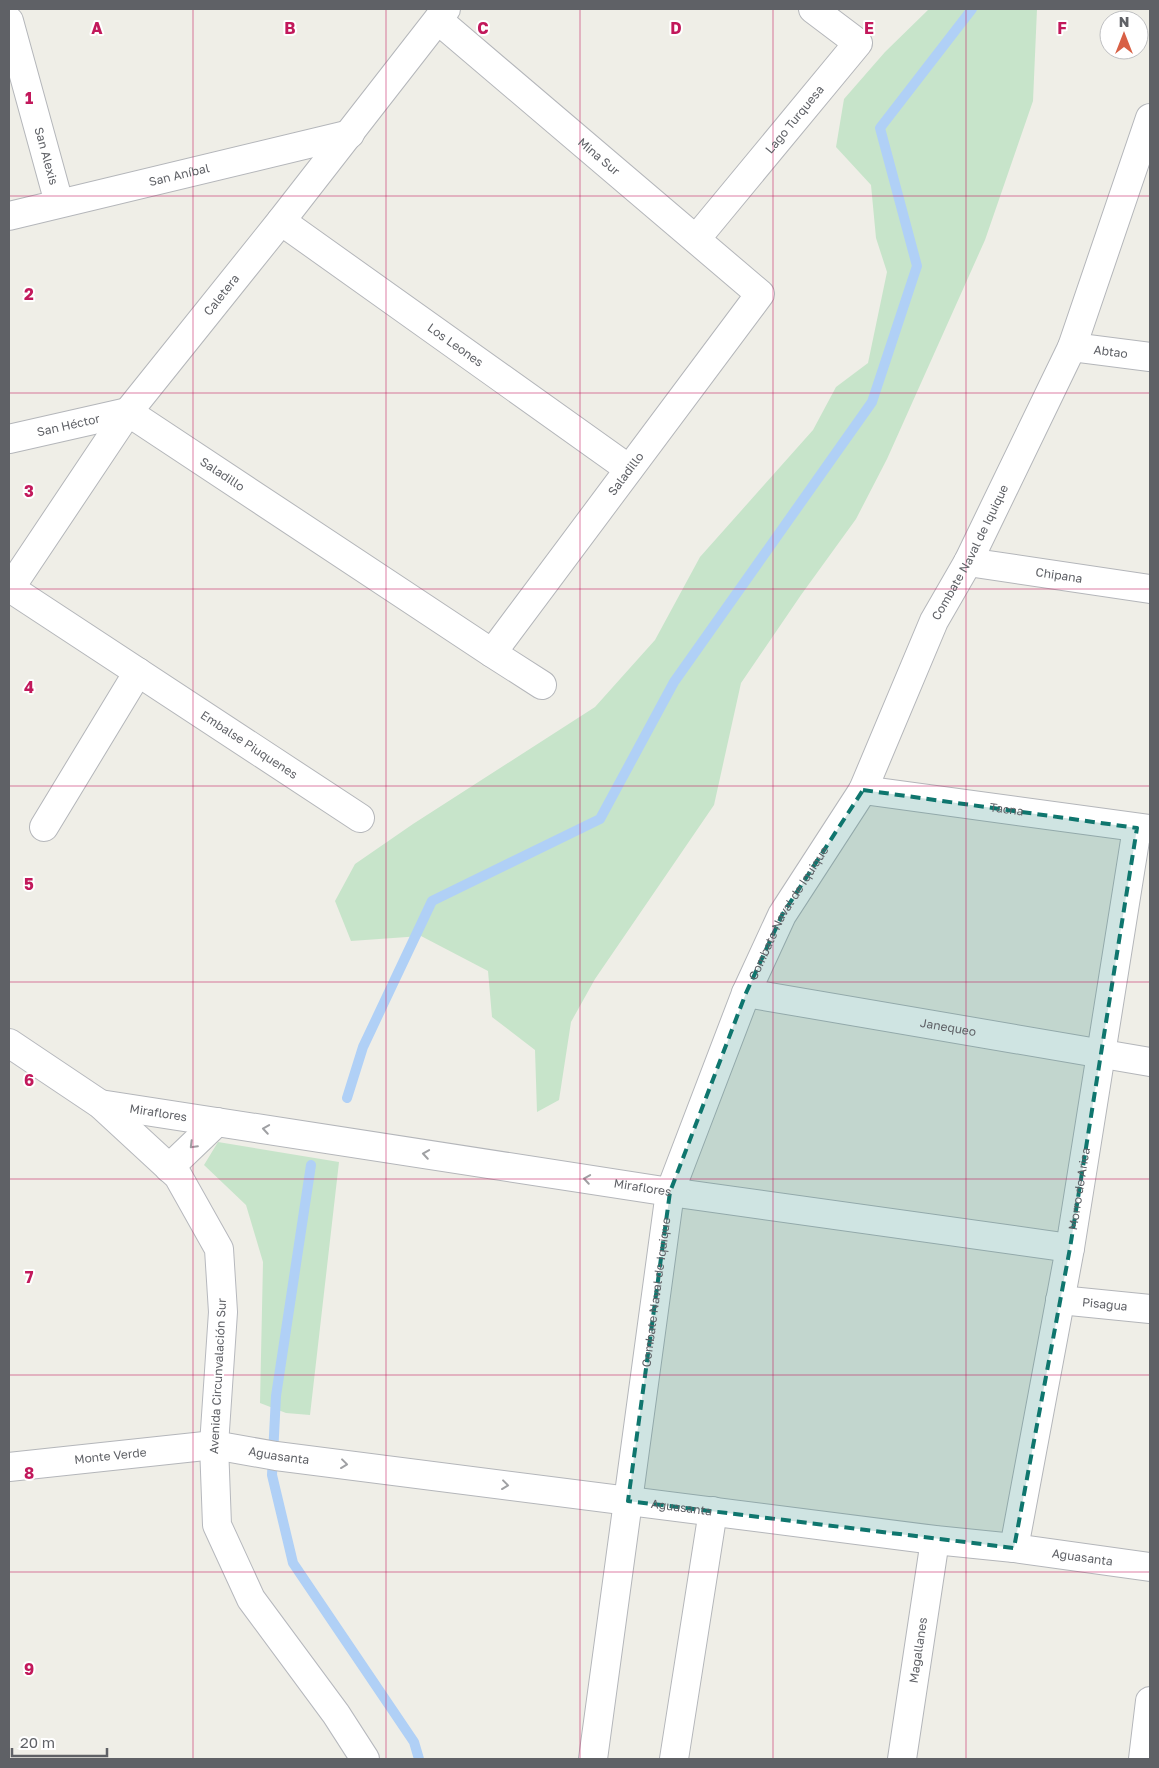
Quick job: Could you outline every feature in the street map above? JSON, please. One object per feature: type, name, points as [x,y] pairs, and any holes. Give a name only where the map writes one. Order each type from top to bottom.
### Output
[{"type":"street","name":"Lago Turquesa","points":[[696,239],[858,43],[814,9]]},
{"type":"street","name":"Mina Sur","points":[[442,14],[760,294]]},
{"type":"street","name":"Caletera","points":[[10,589],[128,412],[350,134],[442,14]]},
{"type":"street","name":"San Alexis","points":[[9,22],[60,203]]},
{"type":"street","name":"Combate Naval de Iquique","points":[[593,1759],[670,1192],[746,993],[782,915],[863,790],[934,621],[968,562],[1072,347],[1149,125]]},
{"type":"street","name":"San Aníbal","points":[[9,216],[350,134]]},
{"type":"street","name":"Los Leones","points":[[281,221],[629,469]]},
{"type":"street","name":"Saladillo","points":[[492,653],[760,294]]},
{"type":"street","name":"Abtao","points":[[1072,347],[1150,358]]},
{"type":"street","name":"San Héctor","points":[[9,439],[128,412]]},
{"type":"street","name":"Saladillo","points":[[128,412],[542,685]]},
{"type":"street","name":"Chipana","points":[[968,562],[1150,589]]},
{"type":"street","name":"Embalse Piuquenes","points":[[10,589],[360,818]]},
{"type":"street","points":[[44,827],[138,672]]},
{"type":"street","name":"Tacna","points":[[863,790],[1144,829]]},
{"type":"street","name":"Morro de Arica","points":[[1014,1548],[1070,1248],[1100,1054],[1144,829]]},
{"type":"street","name":"Janequeo","points":[[746,993],[1150,1062]]},
{"type":"street","name":"Avenida Circunvalación Sur","points":[[9,1043],[100,1104],[178,1176],[219,1249],[223,1312],[214,1445],[217,1525],[251,1599],[336,1714],[365,1759]]},
{"type":"street","name":"Miraflores","points":[[100,1104],[670,1192],[1070,1248]]},
{"type":"street","points":[[169,1168],[217,1122]]},
{"type":"street","name":"Pisagua","points":[[1060,1300],[1150,1309]]},
{"type":"street","name":"Aguasanta","points":[[214,1445],[295,1458],[934,1540],[1014,1548],[1150,1567]]},
{"type":"street","name":"Monte Verde","points":[[9,1467],[214,1445]]},
{"type":"street","points":[[674,1759],[713,1511]]},
{"type":"street","name":"Magallanes","points":[[902,1759],[934,1540]]},
{"type":"street","points":[[1142,1759],[1150,1701]]},
{"type":"highlighted area","points":[[863,790],[1137,828],[1070,1248],[1014,1548],[628,1501],[670,1192],[746,993],[782,915]]},
{"type":"green space","points":[[929,9],[1037,9],[1033,101],[985,240],[887,459],[856,519],[741,683],[714,805],[595,979],[571,1022],[559,1100],[537,1112],[535,1050],[492,1017],[488,971],[421,936],[351,941],[335,901],[355,864],[413,824],[595,707],[655,640],[700,557],[813,430],[836,387],[868,363],[887,272],[876,238],[871,185],[836,147],[844,99],[885,52]]},
{"type":"green space","points":[[218,1142],[339,1162],[310,1415],[286,1413],[260,1403],[263,1262],[246,1205],[204,1165]]},
{"type":"waterway","points":[[347,1098],[363,1047],[432,901],[600,819],[674,682],[872,402],[917,266],[880,128],[972,9]]},
{"type":"waterway","points":[[311,1165],[276,1396],[272,1475],[293,1563],[414,1742],[419,1759]]}]
